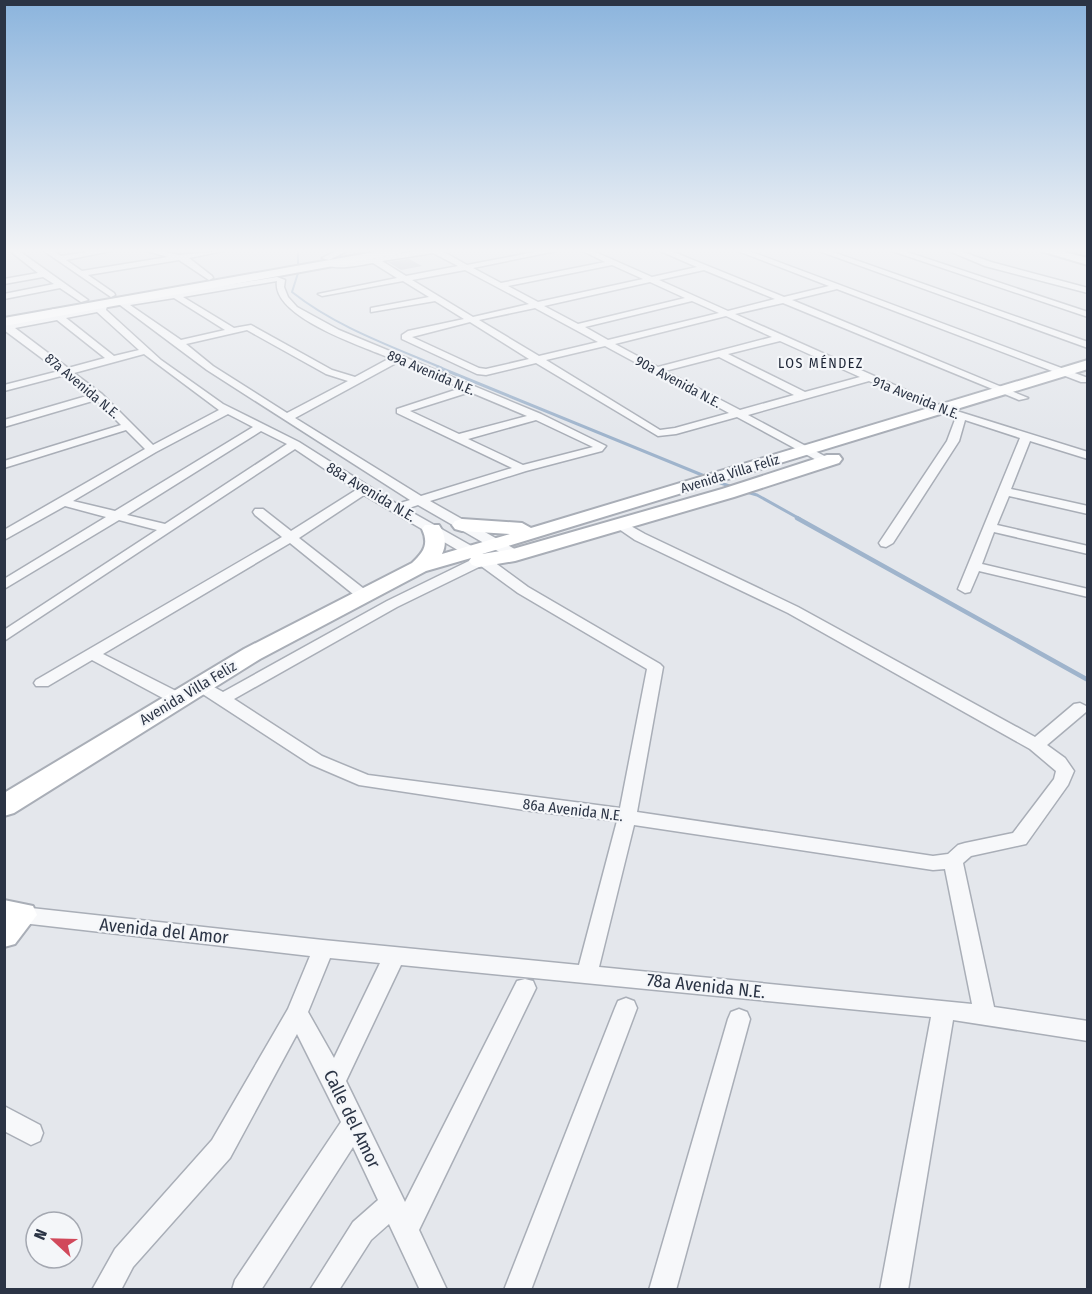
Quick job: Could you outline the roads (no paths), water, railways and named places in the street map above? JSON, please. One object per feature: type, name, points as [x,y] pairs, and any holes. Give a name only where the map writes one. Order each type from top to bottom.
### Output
[{"type":"street","points":[[5,322],[56,311]]},
{"type":"street","name":"88a Avenida N.E.","points":[[100,311],[158,362],[228,410],[295,444],[364,490],[475,556],[523,590],[655,667],[627,817]]},
{"type":"street","name":"88a Avenida N.E.","points":[[133,311],[210,368],[420,501],[515,555]]},
{"type":"street","points":[[202,311],[232,330]]},
{"type":"street","name":"89a Avenida N.E.","points":[[298,311],[336,332],[396,359],[537,416],[600,446],[598,449],[522,469]]},
{"type":"street","points":[[458,311],[658,433],[664,434],[868,378]]},
{"type":"street","points":[[504,311],[411,333],[405,337],[481,372],[734,311]]},
{"type":"street","name":"90a Avenida N.E.","points":[[549,311],[826,461]]},
{"type":"street","points":[[575,327],[639,311]]},
{"type":"street","name":"91a Avenida N.E.","points":[[717,311],[940,409],[1088,456]]},
{"type":"street","points":[[814,311],[1023,398]]},
{"type":"street","points":[[902,311],[1062,372]]},
{"type":"street","points":[[993,311],[1088,345]]},
{"type":"street","points":[[5,322],[59,313],[112,359]]},
{"type":"street","name":"87a Avenida N.E.","points":[[5,322],[98,396],[152,450]]},
{"type":"street","points":[[179,343],[232,330],[251,328],[328,372],[355,381]]},
{"type":"street","points":[[656,370],[779,339]]},
{"type":"street","points":[[4,388],[145,351]]},
{"type":"street","points":[[721,354],[804,396]]},
{"type":"street","points":[[288,417],[396,359]]},
{"type":"street","name":"Avenida Villa Feliz","points":[[370,592],[475,556],[494,544],[544,529],[703,483],[732,486],[807,451],[1002,390],[1062,372],[1087,375]]},
{"type":"street","name":"Avenida Villa Feliz","points":[[4,806],[252,654],[419,567],[475,556],[515,555],[620,524],[732,486],[826,461],[1023,398],[1087,375]]},
{"type":"street","points":[[468,389],[401,411],[522,469]]},
{"type":"street","points":[[4,424],[98,396]]},
{"type":"street","points":[[4,536],[152,450],[228,410]]},
{"type":"street","points":[[458,438],[537,416]]},
{"type":"street","points":[[886,543],[953,441],[962,417]]},
{"type":"street","points":[[4,465],[129,426]]},
{"type":"street","points":[[4,585],[261,427]]},
{"type":"street","points":[[965,589],[1026,438]]},
{"type":"street","points":[[4,637],[295,444]]},
{"type":"street","points":[[396,508],[522,469]]},
{"type":"street","points":[[42,682],[291,537],[364,490]]},
{"type":"street","points":[[1004,492],[1087,507]]},
{"type":"street","points":[[64,502],[168,528]]},
{"type":"street","points":[[259,512],[370,592]]},
{"type":"street","points":[[620,524],[640,537],[793,610],[1036,745],[1080,708]]},
{"type":"street","points":[[462,525],[502,529],[544,529]]},
{"type":"street","points":[[989,527],[1088,550]]},
{"type":"street","points":[[419,567],[434,552],[436,536],[432,529]]},
{"type":"street","points":[[224,698],[475,556]]},
{"type":"street","points":[[974,566],[1088,593]]},
{"type":"street","points":[[91,654],[178,699]]},
{"type":"street","name":"86a Avenida N.E.","points":[[201,685],[316,760],[365,780],[933,863],[1018,839],[1062,781],[1065,771],[1059,762],[1036,745]]},
{"type":"street","points":[[587,973],[627,817]]},
{"type":"street","points":[[959,856],[985,1015]]},
{"type":"street","name":"Avenida del Amor","points":[[10,921],[324,949]]},
{"type":"street","points":[[105,1290],[124,1258],[220,1149],[297,1013],[324,949]]},
{"type":"street","name":"78a Avenida N.E.","points":[[324,949],[944,1009],[1088,1031]]},
{"type":"street","points":[[334,1081],[395,955]]},
{"type":"street","points":[[405,1230],[525,988]]},
{"type":"street","points":[[517,1290],[626,1008]]},
{"type":"street","points":[[894,1290],[944,1009]]},
{"type":"street","name":"Calle del Amor","points":[[297,1013],[334,1081],[434,1290]]},
{"type":"street","points":[[662,1290],[739,1019]]},
{"type":"street","points":[[4,1117],[31,1133]]},
{"type":"street","points":[[245,1290],[354,1124]]},
{"type":"street","points":[[323,1290],[362,1231],[393,1204]]},
{"type":"waterway","points":[[320,311],[345,326],[442,368]]},
{"type":"waterway","points":[[438,367],[707,477]]},
{"type":"waterway","points":[[715,481],[735,488]]},
{"type":"waterway","points":[[743,491],[757,495],[800,519]]},
{"type":"waterway","points":[[797,518],[1088,680]]},
{"type":"district","name":"LOS MÉNDEZ","points":[[821,363]]}]
